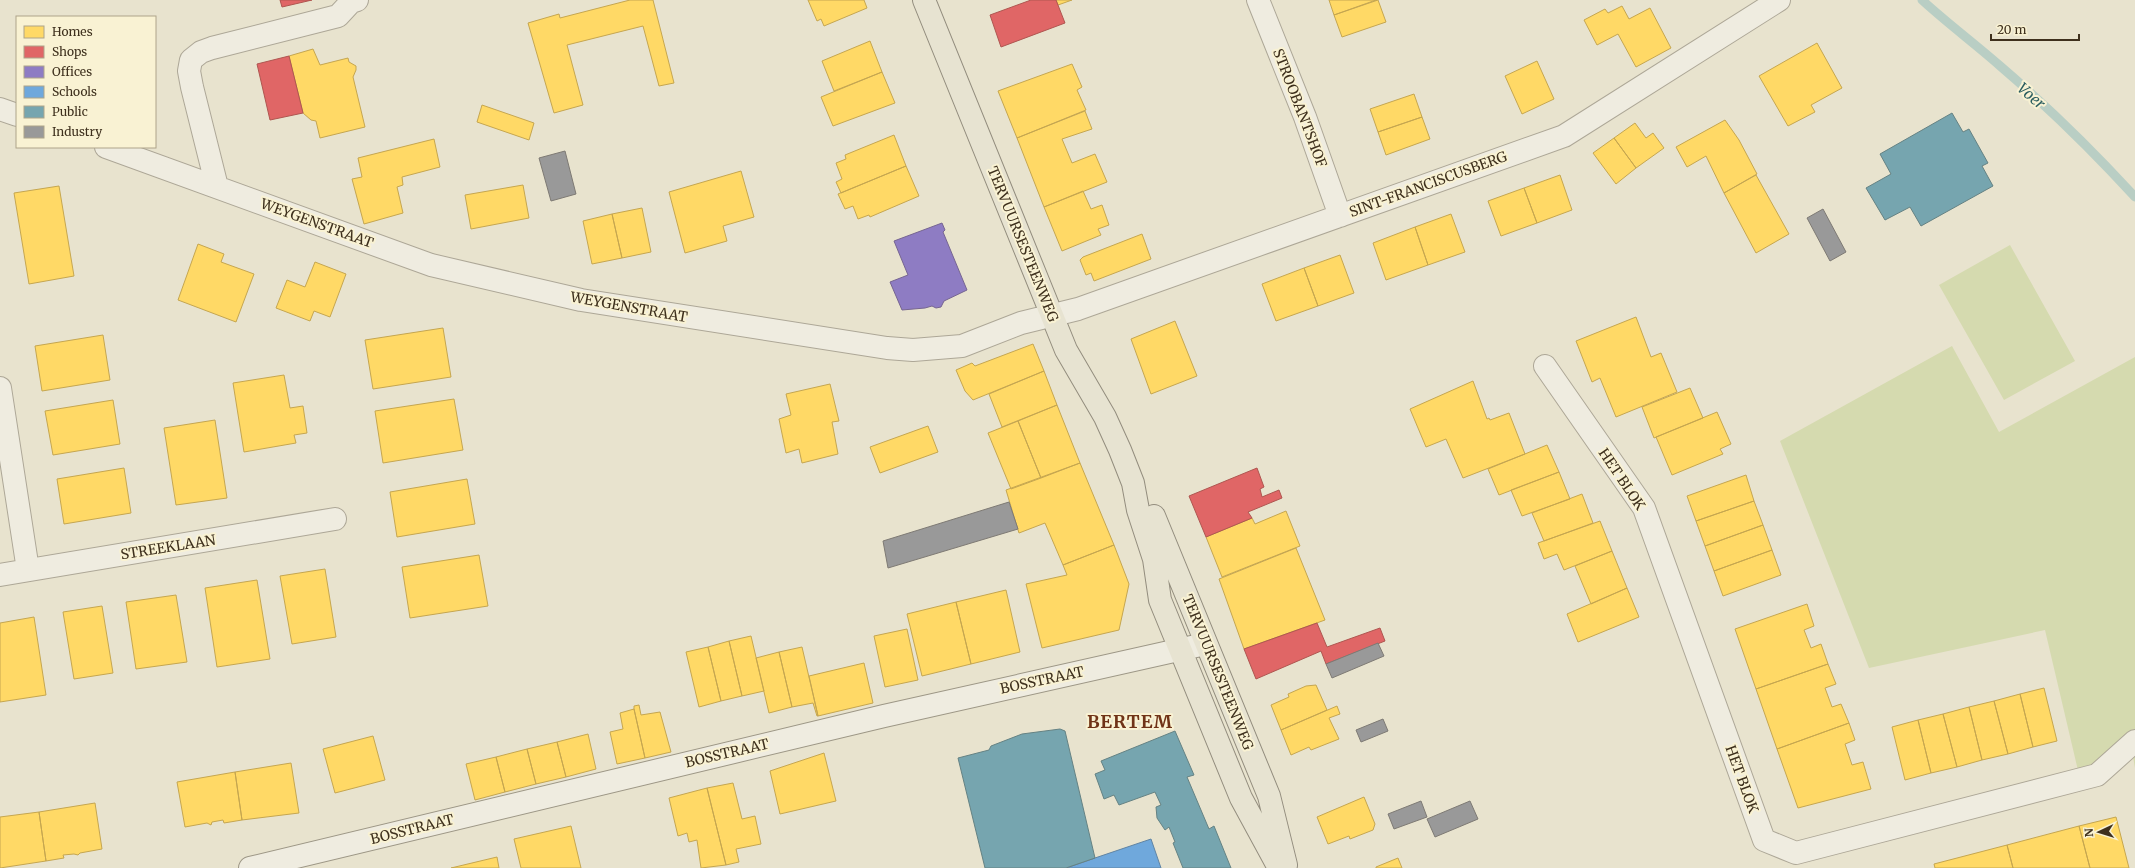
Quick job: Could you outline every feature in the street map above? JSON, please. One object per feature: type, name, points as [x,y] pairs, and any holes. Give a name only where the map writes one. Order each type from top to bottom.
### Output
[{"type":"main road","name":"TERVUURSESTEENWEG","points":[[924,0],[1052,315],[1078,373],[1105,417],[1133,483],[1138,510],[1154,558],[1160,600],[1241,798],[1279,868]]},
{"type":"main road","name":"TERVUURSESTEENWEG","points":[[1133,483],[1149,504],[1269,796],[1287,868]]},
{"type":"street","points":[[217,187],[192,87],[190,71],[191,60],[201,52],[212,48],[338,16],[351,2],[357,0]]},
{"type":"street","name":"STROOBANTSHOF","points":[[1258,0],[1305,117],[1340,216]]},
{"type":"street","name":"SINT-FRANCISCUSBERG","points":[[1052,315],[1078,309],[1564,136],[1779,0]]},
{"type":"street","points":[[0,109],[16,115]]},
{"type":"street","name":"WEYGENSTRAAT","points":[[109,148],[432,264],[581,300],[887,348],[934,349],[962,346],[1011,326],[1052,315]]},
{"type":"street","name":"HET BLOK","points":[[1545,366],[1644,508],[1764,840],[1796,853],[2097,775],[2135,741]]},
{"type":"street","points":[[0,388],[28,570]]},
{"type":"street","name":"STREEKLAAN","points":[[0,575],[335,519]]},
{"type":"street","name":"BOSSTRAAT","points":[[250,868],[884,716],[1206,644]]},
{"type":"green space","points":[[2010,245],[2075,361],[2004,400],[1939,285]]},
{"type":"green space","points":[[1952,346],[1999,432],[2135,357],[2135,768],[2131,745],[2080,779],[2045,630],[1869,668],[1780,441]]},
{"type":"building: Homes","points":[[630,0],[653,0],[674,83],[659,86],[643,26],[567,45],[583,105],[554,113],[528,23],[559,14],[560,18]]},
{"type":"building: Homes","points":[[808,0],[864,0],[867,8],[824,26],[821,19],[817,21]]},
{"type":"building: Homes","points":[[1056,0],[1072,0],[1058,5]]},
{"type":"building: Homes","points":[[1329,0],[1376,0],[1334,15]]},
{"type":"building: Homes","points":[[1378,0],[1386,22],[1342,37],[1334,15]]},
{"type":"building: Homes","points":[[1622,6],[1629,19],[1650,8],[1671,48],[1636,67],[1618,34],[1597,45],[1584,20],[1605,9],[1608,13]]},
{"type":"building: Homes","points":[[870,41],[882,72],[834,91],[822,61]]},
{"type":"building: Homes","points":[[1817,43],[1842,88],[1811,105],[1815,112],[1788,126],[1759,76]]},
{"type":"building: Homes","points":[[313,49],[320,65],[348,58],[349,62],[356,66],[353,77],[365,127],[320,138],[316,121],[311,120],[303,113],[289,56]]},
{"type":"building: Homes","points":[[1537,61],[1554,99],[1522,114],[1505,76]]},
{"type":"building: Homes","points":[[1072,64],[1082,87],[1077,90],[1086,110],[1017,138],[998,91]]},
{"type":"building: Homes","points":[[882,72],[895,103],[833,126],[821,97]]},
{"type":"building: Homes","points":[[1414,94],[1422,117],[1378,132],[1370,109]]},
{"type":"building: Homes","points":[[482,105],[534,123],[529,140],[477,122]]},
{"type":"building: Homes","points":[[1085,111],[1092,129],[1062,139],[1072,163],[1095,154],[1107,182],[1044,207],[1017,138]]},
{"type":"building: Homes","points":[[1422,117],[1430,139],[1386,155],[1378,132]]},
{"type":"building: Homes","points":[[1725,120],[1739,140],[1757,174],[1724,193],[1706,156],[1687,167],[1676,147]]},
{"type":"building: Homes","points":[[1635,123],[1646,138],[1653,133],[1664,148],[1636,168],[1614,138]]},
{"type":"building: Homes","points":[[894,135],[906,166],[841,193],[836,182],[842,179],[836,163],[846,159],[845,155]]},
{"type":"building: Homes","points":[[1614,138],[1636,168],[1616,184],[1593,153]]},
{"type":"building: Homes","points":[[434,139],[440,167],[402,177],[403,185],[397,187],[403,213],[364,224],[352,179],[362,177],[358,158]]},
{"type":"building: Homes","points":[[906,166],[919,196],[870,217],[869,215],[858,219],[853,206],[845,209],[838,194]]},
{"type":"building: Homes","points":[[741,171],[754,217],[723,226],[727,241],[685,253],[669,192]]},
{"type":"building: Homes","points":[[1560,175],[1572,210],[1537,223],[1524,188]]},
{"type":"building: Homes","points":[[1756,175],[1789,234],[1756,253],[1724,193]]},
{"type":"building: Homes","points":[[523,185],[529,218],[471,229],[465,195]]},
{"type":"building: Homes","points":[[59,186],[74,276],[29,284],[14,193]]},
{"type":"building: Homes","points":[[1524,188],[1537,223],[1501,236],[1488,201]]},
{"type":"building: Homes","points":[[1083,191],[1091,209],[1102,205],[1109,225],[1098,229],[1101,235],[1062,251],[1044,207]]},
{"type":"building: Homes","points":[[642,208],[651,252],[622,258],[612,214]]},
{"type":"building: Homes","points":[[612,214],[622,258],[592,264],[583,221]]},
{"type":"building: Homes","points":[[1451,214],[1465,252],[1428,265],[1415,227]]},
{"type":"building: Homes","points":[[1415,227],[1428,265],[1386,280],[1373,243]]},
{"type":"building: Homes","points":[[1142,234],[1151,259],[1094,281],[1091,273],[1086,275],[1080,260],[1083,257]]},
{"type":"building: Homes","points":[[198,244],[224,254],[221,262],[254,274],[236,322],[178,300]]},
{"type":"building: Homes","points":[[1340,255],[1354,293],[1318,306],[1304,268]]},
{"type":"building: Homes","points":[[315,262],[346,274],[330,317],[314,311],[310,321],[276,308],[287,280],[305,287]]},
{"type":"building: Homes","points":[[1304,268],[1318,306],[1276,321],[1262,284]]},
{"type":"building: Homes","points":[[1636,317],[1651,357],[1661,353],[1677,392],[1616,417],[1600,378],[1592,382],[1576,341]]},
{"type":"building: Homes","points":[[1175,321],[1197,376],[1151,394],[1131,339]]},
{"type":"building: Homes","points":[[443,328],[451,377],[373,389],[365,340]]},
{"type":"building: Homes","points":[[103,335],[110,380],[42,391],[35,346]]},
{"type":"building: Homes","points":[[1033,344],[1044,371],[973,400],[965,391],[956,370],[972,363],[975,366]]},
{"type":"building: Homes","points":[[1044,371],[1057,405],[1002,427],[989,394]]},
{"type":"building: Homes","points":[[284,375],[290,408],[303,406],[307,433],[294,435],[296,443],[244,452],[233,383]]},
{"type":"building: Homes","points":[[1473,381],[1487,419],[1489,418],[1490,420],[1509,413],[1525,454],[1463,478],[1446,439],[1426,447],[1410,409]]},
{"type":"building: Homes","points":[[830,384],[839,421],[832,422],[838,454],[802,463],[799,449],[786,453],[779,419],[791,415],[786,394]]},
{"type":"building: Homes","points":[[1690,388],[1703,418],[1654,438],[1642,407]]},
{"type":"building: Homes","points":[[454,399],[463,450],[383,463],[375,411]]},
{"type":"building: Homes","points":[[113,400],[120,444],[53,455],[45,411]]},
{"type":"building: Homes","points":[[1057,405],[1080,463],[1041,478],[1018,421]]},
{"type":"building: Homes","points":[[1717,412],[1731,444],[1720,449],[1723,454],[1672,475],[1656,437]]},
{"type":"building: Homes","points":[[215,420],[227,498],[176,505],[164,428]]},
{"type":"building: Homes","points":[[1018,421],[1041,478],[1011,489],[988,433]]},
{"type":"building: Homes","points":[[928,426],[938,452],[880,473],[870,447]]},
{"type":"building: Homes","points":[[1547,445],[1559,472],[1499,495],[1488,469]]},
{"type":"building: Homes","points":[[1080,463],[1114,545],[1063,565],[1045,523],[1019,533],[1006,490]]},
{"type":"building: Homes","points":[[124,468],[131,513],[64,524],[57,479]]},
{"type":"building: Homes","points":[[1559,472],[1570,499],[1522,516],[1511,490]]},
{"type":"building: Homes","points":[[1746,475],[1754,501],[1696,521],[1687,496]]},
{"type":"building: Homes","points":[[467,479],[475,524],[397,537],[390,492]]},
{"type":"building: Homes","points":[[1582,494],[1593,523],[1544,541],[1532,513]]},
{"type":"building: Homes","points":[[1754,501],[1763,525],[1705,546],[1696,521]]},
{"type":"building: Homes","points":[[1286,511],[1300,546],[1222,577],[1206,537],[1252,518],[1255,524]]},
{"type":"building: Homes","points":[[1600,521],[1612,551],[1564,570],[1557,554],[1544,559],[1538,543]]},
{"type":"building: Homes","points":[[1763,525],[1772,550],[1714,571],[1705,546]]},
{"type":"building: Homes","points":[[1114,545],[1129,584],[1119,630],[1042,648],[1026,584],[1067,575],[1063,565]]},
{"type":"building: Homes","points":[[1296,548],[1325,620],[1244,649],[1219,579]]},
{"type":"building: Homes","points":[[1772,550],[1781,575],[1723,596],[1714,571]]},
{"type":"building: Homes","points":[[1612,551],[1627,588],[1591,604],[1575,566]]},
{"type":"building: Homes","points":[[479,555],[488,606],[410,618],[402,567]]},
{"type":"building: Homes","points":[[325,569],[336,637],[292,644],[280,576]]},
{"type":"building: Homes","points":[[257,580],[270,659],[217,667],[205,588]]},
{"type":"building: Homes","points":[[1627,588],[1639,617],[1578,642],[1567,614]]},
{"type":"building: Homes","points":[[1006,590],[1020,652],[971,664],[956,602]]},
{"type":"building: Homes","points":[[176,595],[187,662],[136,669],[126,602]]},
{"type":"building: Homes","points":[[956,602],[971,664],[922,676],[907,614]]},
{"type":"building: Homes","points":[[1807,604],[1814,626],[1804,630],[1811,648],[1821,644],[1828,664],[1756,689],[1735,629]]},
{"type":"building: Homes","points":[[102,606],[113,673],[74,679],[63,612]]},
{"type":"building: Homes","points":[[34,617],[46,695],[0,702],[0,623]]},
{"type":"building: Homes","points":[[907,629],[918,680],[885,687],[874,636]]},
{"type":"building: Homes","points":[[751,636],[764,691],[742,696],[729,641]]},
{"type":"building: Homes","points":[[729,641],[742,696],[721,701],[708,647]]},
{"type":"building: Homes","points":[[708,647],[721,701],[699,707],[686,652]]},
{"type":"building: Homes","points":[[802,647],[818,716],[813,703],[792,707],[779,652]]},
{"type":"building: Homes","points":[[779,652],[792,707],[769,713],[756,658]]},
{"type":"building: Homes","points":[[864,663],[873,703],[818,716],[809,676]]},
{"type":"building: Homes","points":[[1828,664],[1836,684],[1825,688],[1832,707],[1841,704],[1849,723],[1777,749],[1756,689]]},
{"type":"building: Homes","points":[[1316,685],[1327,710],[1281,730],[1271,705],[1289,697],[1288,694],[1306,686]]},
{"type":"building: Homes","points":[[2044,688],[2057,741],[2033,747],[2020,694]]},
{"type":"building: Homes","points":[[2020,694],[2033,747],[2008,754],[1994,701]]},
{"type":"building: Homes","points":[[1994,701],[2008,754],[1982,760],[1969,707]]},
{"type":"building: Homes","points":[[639,705],[641,715],[660,712],[671,752],[645,758],[634,709],[634,706]]},
{"type":"building: Homes","points":[[1337,706],[1340,714],[1329,718],[1339,739],[1311,750],[1309,747],[1291,755],[1281,730]]},
{"type":"building: Homes","points":[[1969,707],[1982,760],[1957,767],[1943,714]]},
{"type":"building: Homes","points":[[634,709],[645,758],[617,764],[610,732],[623,729],[620,713]]},
{"type":"building: Homes","points":[[1943,714],[1957,767],[1931,773],[1918,720]]},
{"type":"building: Homes","points":[[1918,720],[1931,773],[1905,780],[1892,727]]},
{"type":"building: Homes","points":[[1849,723],[1855,740],[1845,744],[1852,765],[1863,762],[1871,789],[1798,808],[1777,749]]},
{"type":"building: Homes","points":[[588,734],[596,769],[566,777],[557,742]]},
{"type":"building: Homes","points":[[373,736],[385,780],[335,793],[323,749]]},
{"type":"building: Homes","points":[[557,742],[566,777],[536,784],[527,749]]},
{"type":"building: Homes","points":[[527,749],[536,784],[505,792],[496,757]]},
{"type":"building: Homes","points":[[824,753],[836,801],[780,814],[770,771]]},
{"type":"building: Homes","points":[[496,757],[505,792],[475,800],[466,764]]},
{"type":"building: Homes","points":[[291,763],[299,813],[242,820],[235,772]]},
{"type":"building: Homes","points":[[235,772],[242,820],[224,823],[223,820],[212,822],[211,825],[207,823],[185,827],[177,782]]},
{"type":"building: Homes","points":[[733,783],[742,819],[755,816],[761,844],[736,849],[739,862],[726,865],[707,788]]},
{"type":"building: Homes","points":[[707,788],[726,865],[701,868],[697,840],[689,842],[687,833],[678,836],[669,798]]},
{"type":"building: Homes","points":[[1364,797],[1375,824],[1373,830],[1350,839],[1349,836],[1328,844],[1317,817]]},
{"type":"building: Homes","points":[[95,803],[102,849],[80,853],[78,855],[63,855],[64,858],[46,861],[39,812]]},
{"type":"building: Homes","points":[[39,812],[46,861],[0,868],[0,817]]},
{"type":"building: Homes","points":[[2116,817],[2129,868],[2090,868],[2079,826]]},
{"type":"building: Homes","points":[[571,826],[581,868],[521,868],[514,839]]},
{"type":"building: Homes","points":[[2079,826],[2090,868],[2013,868],[2007,845]]},
{"type":"building: Homes","points":[[2007,845],[2013,868],[1935,868],[1934,864]]},
{"type":"building: Homes","points":[[497,857],[499,868],[451,868]]},
{"type":"building: Homes","points":[[1398,858],[1402,868],[1376,868],[1376,867]]},
{"type":"building: Shops","points":[[280,0],[312,0],[282,7]]},
{"type":"building: Shops","points":[[1031,0],[1056,0],[1065,23],[1001,47],[990,15]]},
{"type":"building: Shops","points":[[289,56],[303,113],[270,120],[257,64]]},
{"type":"building: Shops","points":[[1257,468],[1264,487],[1260,489],[1262,497],[1279,490],[1282,498],[1248,512],[1252,518],[1206,537],[1189,496]]},
{"type":"building: Shops","points":[[1317,623],[1327,647],[1380,628],[1385,641],[1326,664],[1321,651],[1256,679],[1244,649]]},
{"type":"building: Offices","points":[[942,223],[945,230],[943,232],[967,290],[944,301],[941,307],[936,308],[932,306],[902,310],[890,282],[908,275],[894,241]]},
{"type":"building: Schools","points":[[1151,839],[1161,868],[1066,868],[1095,858]]},
{"type":"building: Public","points":[[1952,113],[1963,132],[1969,129],[1988,163],[1982,166],[1993,186],[1921,226],[1910,207],[1885,220],[1866,188],[1891,174],[1880,154]]},
{"type":"building: Public","points":[[1060,729],[1065,731],[1095,858],[1066,868],[985,868],[958,758],[989,750],[991,746],[1022,734]]},
{"type":"building: Public","points":[[1175,731],[1194,775],[1187,777],[1209,829],[1214,826],[1231,868],[1183,868],[1173,843],[1175,842],[1169,827],[1165,830],[1157,818],[1156,807],[1161,805],[1155,792],[1119,805],[1114,795],[1104,799],[1095,774],[1105,770],[1101,761]]},
{"type":"building: Industry","points":[[565,151],[576,194],[551,201],[539,158]]},
{"type":"building: Industry","points":[[1823,209],[1846,252],[1830,261],[1807,218]]},
{"type":"building: Industry","points":[[1009,502],[1018,529],[888,568],[883,541]]},
{"type":"building: Industry","points":[[1378,643],[1384,656],[1332,678],[1326,664]]},
{"type":"building: Industry","points":[[1383,719],[1388,731],[1361,742],[1356,730]]},
{"type":"building: Industry","points":[[1421,801],[1427,817],[1394,829],[1388,814]]},
{"type":"building: Industry","points":[[1470,801],[1478,819],[1435,837],[1427,819]]},
{"type":"waterway","name":"Voer","points":[[1922,0],[2035,96],[2135,197]]},
{"type":"district","name":"BERTEM","points":[[1130,722]]}]
